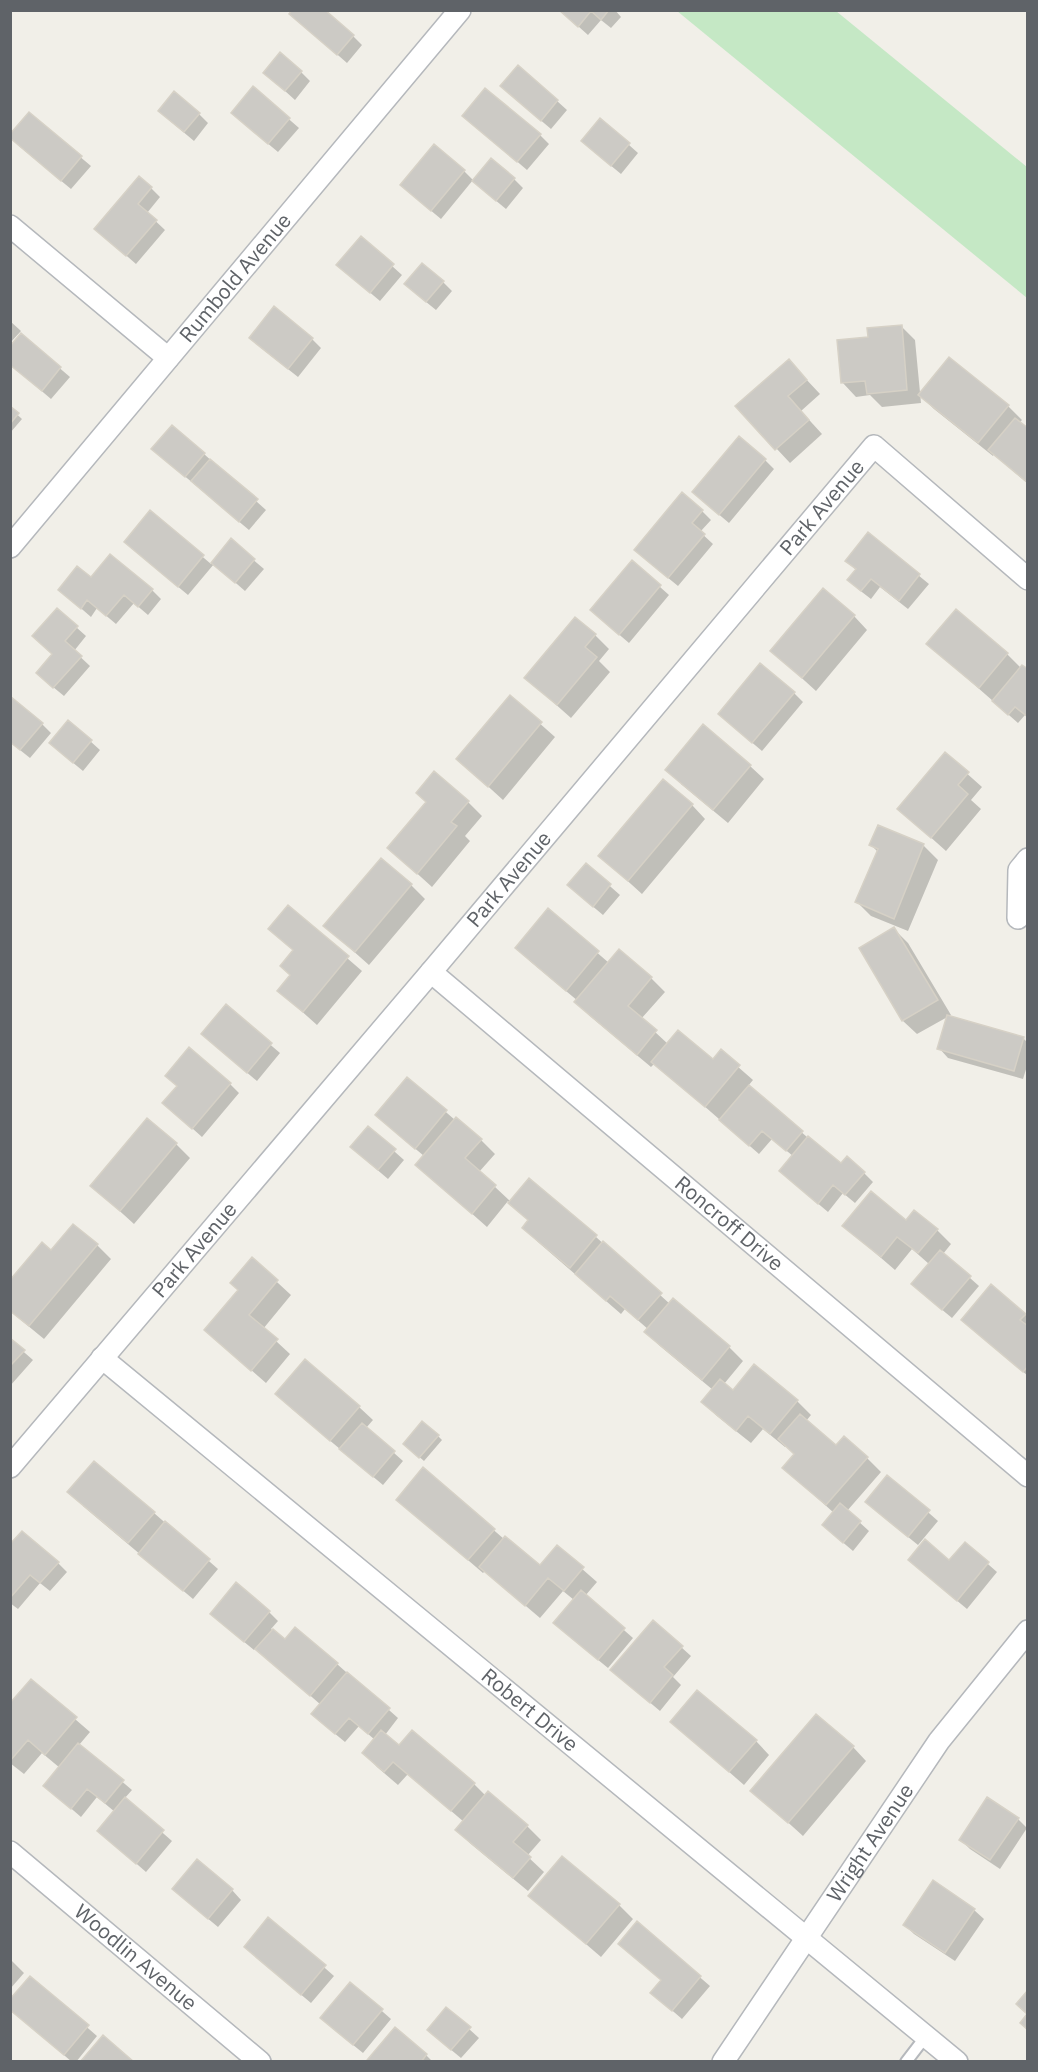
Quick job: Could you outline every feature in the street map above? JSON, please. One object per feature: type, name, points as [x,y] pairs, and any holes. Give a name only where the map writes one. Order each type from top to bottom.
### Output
[{"type":"street","name":"Rumbold Avenue","points":[[10,547],[460,10]]},
{"type":"street","points":[[10,226],[168,358]]},
{"type":"street","name":"Park Avenue","points":[[10,1467],[874,446],[1028,579]]},
{"type":"street","points":[[1018,918],[1019,870],[1028,859]]},
{"type":"street","name":"Roncroff Drive","points":[[431,972],[1028,1476]]},
{"type":"street","name":"Robert Drive","points":[[102,1358],[957,2061]]},
{"type":"street","name":"Wright Avenue","points":[[723,2061],[939,1741],[1028,1631]]},
{"type":"street","name":"Woodlin Avenue","points":[[10,1852],[260,2061]]},
{"type":"lane","points":[[906,2061],[926,2036]]},
{"type":"green space","points":[[677,11],[836,11],[1027,167],[1027,298]]},
{"type":"building","points":[[292,10],[325,10],[354,35],[337,55],[289,14]]},
{"type":"building","points":[[559,10],[609,10],[601,20],[591,11],[578,27]]},
{"type":"building","points":[[280,52],[302,71],[285,91],[263,73]]},
{"type":"building","points":[[518,65],[558,100],[541,121],[500,86]]},
{"type":"building","points":[[253,86],[290,118],[268,144],[231,113]]},
{"type":"building","points":[[485,88],[541,134],[517,162],[462,116]]},
{"type":"building","points":[[174,91],[200,113],[184,132],[158,111]]},
{"type":"building","points":[[29,112],[82,156],[61,181],[10,138],[10,134]]},
{"type":"building","points":[[600,118],[630,143],[611,166],[581,141]]},
{"type":"building","points":[[434,144],[465,170],[431,211],[400,185]]},
{"type":"building","points":[[491,158],[515,178],[496,201],[472,181]]},
{"type":"building","points":[[139,176],[152,187],[138,204],[157,220],[126,256],[94,229]]},
{"type":"building","points":[[361,236],[394,264],[370,293],[336,265]]},
{"type":"building","points":[[422,263],[444,281],[426,302],[404,284]]},
{"type":"building","points":[[274,306],[313,338],[288,369],[249,338]]},
{"type":"building","points":[[902,325],[907,390],[867,394],[865,381],[841,383],[837,340],[868,337],[867,328]]},
{"type":"building","points":[[21,333],[61,367],[42,391],[10,365],[10,346]]},
{"type":"building","points":[[949,357],[1009,405],[978,443],[918,395]]},
{"type":"building","points":[[789,359],[807,380],[788,396],[809,420],[775,450],[735,406]]},
{"type":"building","points":[[10,406],[19,413],[10,424]]},
{"type":"building","points":[[1015,418],[1028,428],[1028,483],[988,450]]},
{"type":"building","points":[[172,425],[205,453],[185,477],[151,449]]},
{"type":"building","points":[[739,436],[766,459],[719,515],[692,492]]},
{"type":"building","points":[[210,459],[258,499],[239,522],[191,481]]},
{"type":"building","points":[[682,492],[703,510],[692,523],[705,534],[668,578],[634,550]]},
{"type":"building","points":[[150,510],[204,555],[178,587],[124,542]]},
{"type":"building","points":[[868,532],[920,574],[899,601],[871,579],[861,591],[847,580],[856,569],[845,561]]},
{"type":"building","points":[[231,538],[255,559],[235,583],[211,563]]},
{"type":"building","points":[[110,554],[153,589],[138,607],[124,595],[106,616],[87,600],[81,609],[58,590],[77,566],[91,577]]},
{"type":"building","points":[[632,560],[661,585],[619,635],[590,610]]},
{"type":"building","points":[[823,588],[855,615],[802,678],[770,651]]},
{"type":"building","points":[[57,608],[78,626],[65,641],[82,656],[53,688],[36,673],[52,654],[32,636]]},
{"type":"building","points":[[956,609],[1008,653],[979,688],[926,644]]},
{"type":"building","points":[[575,617],[596,634],[585,647],[597,657],[557,705],[524,678]]},
{"type":"building","points":[[760,663],[795,692],[752,743],[718,714]]},
{"type":"building","points":[[1022,665],[1028,669],[1028,717],[1015,707],[1008,715],[992,701]]},
{"type":"building","points":[[510,695],[542,722],[488,787],[456,759]]},
{"type":"building","points":[[10,696],[43,723],[20,750],[10,742]]},
{"type":"building","points":[[68,720],[92,740],[73,763],[49,743]]},
{"type":"building","points":[[703,724],[751,765],[713,810],[665,770]]},
{"type":"building","points":[[945,752],[969,772],[958,785],[968,794],[931,838],[897,809]]},
{"type":"building","points":[[434,771],[469,801],[451,822],[457,826],[417,874],[387,848],[426,802],[416,793]]},
{"type":"building","points":[[663,779],[693,804],[628,881],[598,856]]},
{"type":"building","points":[[878,825],[924,844],[894,919],[855,902],[878,849],[869,845]]},
{"type":"building","points":[[381,858],[412,884],[355,952],[323,926]]},
{"type":"building","points":[[586,863],[611,884],[593,907],[567,885]]},
{"type":"building","points":[[288,905],[349,956],[303,1012],[277,991],[290,975],[280,966],[293,950],[268,929]]},
{"type":"building","points":[[548,908],[599,951],[566,991],[515,948]]},
{"type":"building","points":[[894,927],[938,1000],[902,1021],[859,948]]},
{"type":"building","points":[[619,949],[652,977],[628,1006],[657,1030],[637,1055],[574,1002]]},
{"type":"building","points":[[226,1004],[272,1043],[247,1073],[201,1034]]},
{"type":"building","points":[[947,1015],[1024,1037],[1014,1071],[937,1049]]},
{"type":"building","points":[[678,1030],[713,1059],[721,1049],[740,1065],[705,1107],[651,1062]]},
{"type":"building","points":[[189,1047],[231,1083],[192,1129],[162,1103],[177,1086],[165,1076]]},
{"type":"building","points":[[407,1077],[447,1110],[415,1149],[375,1115]]},
{"type":"building","points":[[749,1085],[803,1131],[786,1151],[762,1131],[749,1146],[719,1120]]},
{"type":"building","points":[[456,1117],[482,1139],[465,1158],[496,1185],[472,1214],[415,1165]]},
{"type":"building","points":[[147,1118],[177,1143],[120,1211],[90,1186]]},
{"type":"building","points":[[368,1126],[396,1149],[378,1170],[350,1147]]},
{"type":"building","points":[[808,1136],[841,1163],[847,1156],[865,1172],[845,1195],[833,1185],[818,1204],[779,1171]]},
{"type":"building","points":[[529,1178],[597,1235],[570,1268],[522,1228],[528,1220],[508,1203]]},
{"type":"building","points":[[871,1191],[906,1220],[914,1210],[938,1229],[918,1253],[897,1237],[881,1257],[842,1226]]},
{"type":"building","points":[[73,1224],[98,1244],[29,1326],[10,1311],[10,1280],[42,1242],[51,1250]]},
{"type":"building","points":[[603,1241],[662,1293],[638,1320],[610,1296],[606,1301],[575,1274]]},
{"type":"building","points":[[940,1250],[971,1276],[942,1310],[911,1284]]},
{"type":"building","points":[[252,1257],[278,1280],[249,1315],[278,1339],[251,1371],[204,1330],[238,1290],[230,1283]]},
{"type":"building","points":[[991,1284],[1026,1314],[1020,1320],[1028,1326],[1028,1366],[1023,1372],[961,1320]]},
{"type":"building","points":[[673,1298],[730,1346],[702,1380],[644,1332]]},
{"type":"building","points":[[10,1338],[25,1350],[10,1366]]},
{"type":"building","points":[[305,1359],[360,1406],[330,1441],[275,1394]]},
{"type":"building","points":[[754,1364],[798,1400],[770,1434],[748,1416],[736,1431],[701,1402],[720,1379],[733,1390]]},
{"type":"building","points":[[800,1414],[836,1445],[844,1436],[868,1457],[826,1505],[782,1468],[794,1454],[778,1439]]},
{"type":"building","points":[[422,1421],[439,1435],[419,1458],[403,1444]]},
{"type":"building","points":[[362,1423],[395,1451],[373,1477],[339,1449]]},
{"type":"building","points":[[94,1461],[155,1512],[128,1543],[67,1492]]},
{"type":"building","points":[[423,1467],[495,1529],[468,1560],[396,1500]]},
{"type":"building","points":[[887,1475],[930,1510],[908,1537],[865,1502]]},
{"type":"building","points":[[840,1503],[861,1521],[843,1543],[822,1525]]},
{"type":"building","points":[[165,1521],[210,1559],[183,1591],[138,1554]]},
{"type":"building","points":[[22,1531],[59,1562],[40,1583],[30,1575],[10,1598],[10,1544]]},
{"type":"building","points":[[505,1536],[540,1565],[557,1545],[584,1567],[564,1591],[548,1578],[525,1606],[479,1567]]},
{"type":"building","points":[[925,1539],[949,1560],[965,1542],[989,1562],[957,1601],[908,1560]]},
{"type":"building","points":[[236,1582],[270,1611],[244,1642],[210,1614]]},
{"type":"building","points":[[581,1590],[625,1628],[598,1660],[553,1623]]},
{"type":"building","points":[[653,1620],[683,1646],[664,1667],[673,1675],[650,1703],[610,1670]]},
{"type":"building","points":[[295,1627],[338,1663],[310,1696],[255,1649],[273,1629],[285,1639]]},
{"type":"building","points":[[347,1672],[390,1708],[368,1734],[349,1718],[335,1734],[311,1714]]},
{"type":"building","points":[[31,1679],[77,1717],[45,1755],[28,1740],[10,1761],[10,1703]]},
{"type":"building","points":[[697,1690],[757,1740],[729,1772],[670,1722]]},
{"type":"building","points":[[816,1714],[854,1746],[788,1823],[750,1791]]},
{"type":"building","points":[[381,1730],[399,1745],[412,1730],[475,1783],[451,1811],[393,1762],[384,1772],[362,1753]]},
{"type":"building","points":[[78,1743],[124,1780],[105,1803],[87,1789],[71,1809],[43,1786]]},
{"type":"building","points":[[488,1791],[528,1825],[513,1842],[531,1857],[513,1878],[455,1830]]},
{"type":"building","points":[[125,1797],[164,1830],[136,1864],[97,1831]]},
{"type":"building","points":[[987,1797],[1019,1818],[990,1860],[959,1840]]},
{"type":"building","points":[[562,1856],[620,1904],[586,1944],[528,1896]]},
{"type":"building","points":[[197,1859],[233,1889],[208,1919],[172,1889]]},
{"type":"building","points":[[933,1880],[975,1909],[945,1953],[903,1925]]},
{"type":"building","points":[[268,1917],[326,1965],[301,1995],[244,1947]]},
{"type":"building","points":[[637,1921],[701,1976],[672,2011],[650,1993],[661,1980],[618,1944]]},
{"type":"building","points":[[30,1976],[89,2025],[64,2055],[10,2010],[10,1999]]},
{"type":"building","points":[[350,1982],[383,2009],[353,2045],[320,2018]]},
{"type":"building","points":[[1028,1990],[1028,2030],[1020,2023],[1027,2014],[1016,2004]]},
{"type":"building","points":[[446,2007],[471,2027],[451,2050],[427,2030]]},
{"type":"building","points":[[395,2027],[427,2054],[421,2062],[370,2062],[367,2060]]},
{"type":"building","points":[[103,2035],[134,2062],[80,2062]]}]
